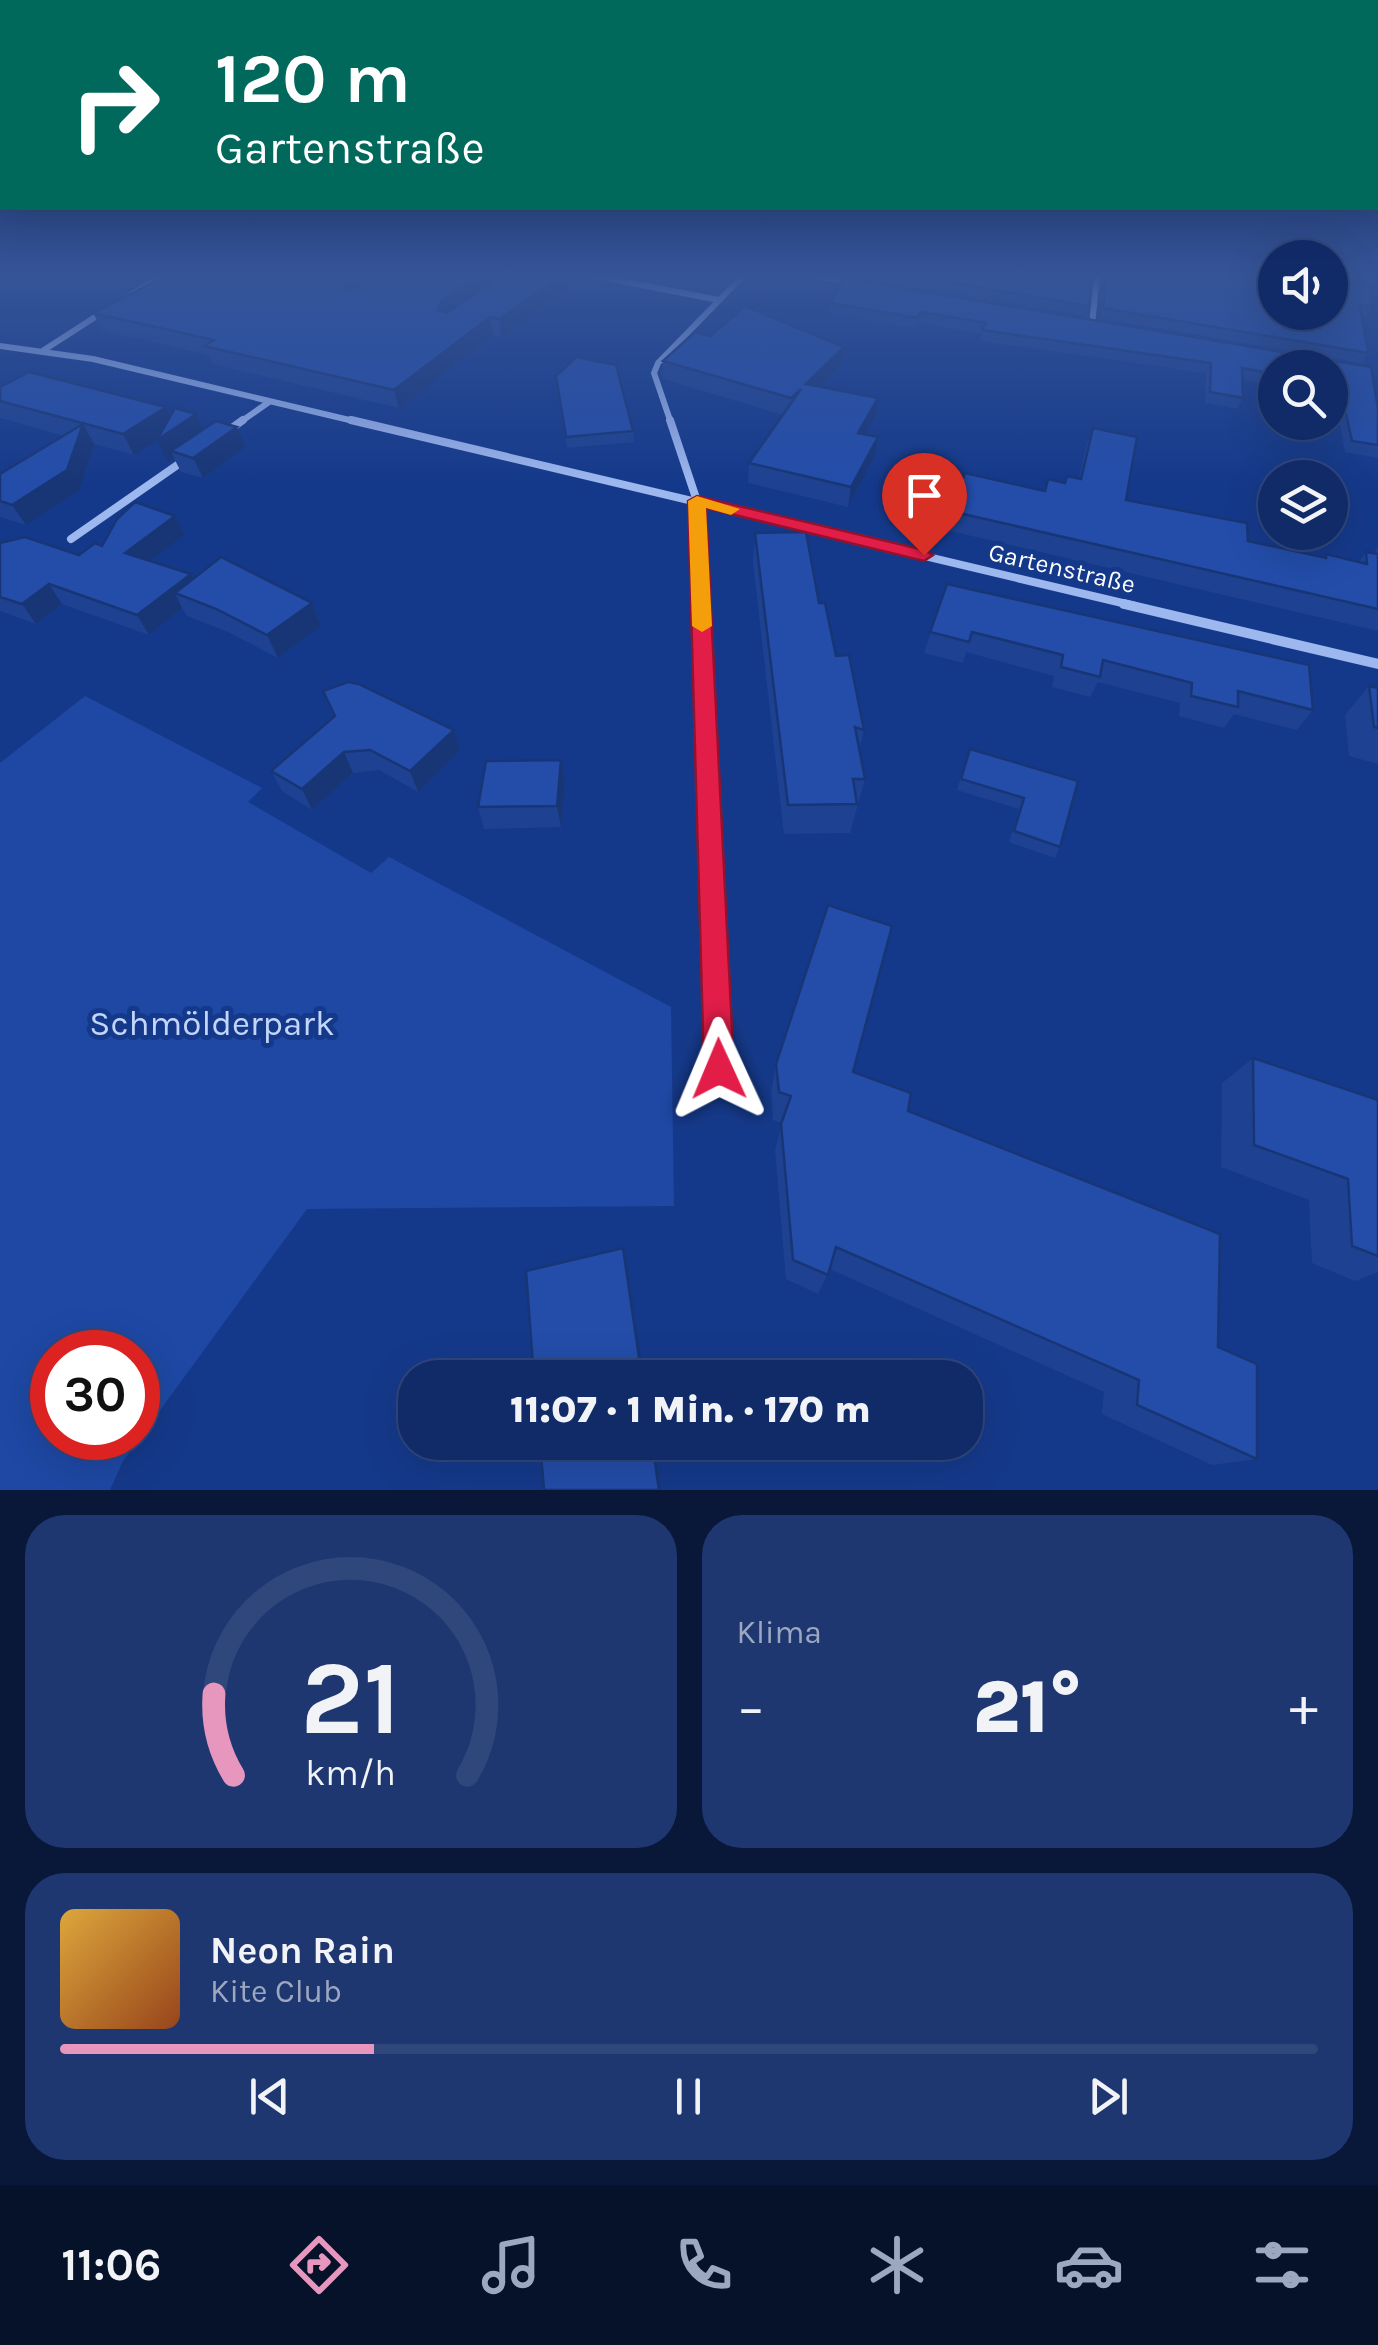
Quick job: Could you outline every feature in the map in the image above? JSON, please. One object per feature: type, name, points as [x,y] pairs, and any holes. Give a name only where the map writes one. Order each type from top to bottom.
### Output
[{"type":"street","name":"Gartenstraße","points":[[0,346],[44,350],[1378,664]]},
{"type":"street","points":[[44,350],[51,346]]},
{"type":"street","points":[[674,346],[658,362],[654,373],[697,501],[719,1069]]},
{"type":"street","points":[[208,444],[269,402]]},
{"type":"street","points":[[71,539],[193,454]]},
{"type":"green space","name":"Schmölderpark","points":[[85,696],[262,788],[248,802],[371,873],[389,857],[671,1007],[674,1206],[307,1209],[160,1410],[160,1330],[30,1330],[30,1460],[124,1460],[110,1490],[0,1490],[0,763]]},
{"type":"building","points":[[205,346],[452,346],[394,390]]},
{"type":"building","points":[[680,346],[840,346],[844,347],[806,384],[878,398],[858,433],[878,437],[851,487],[749,463],[801,389],[791,398],[663,361]]},
{"type":"building","points":[[1090,346],[1244,346],[1270,350],[1258,350],[1258,371],[1242,368],[1243,398],[1210,392],[1211,363]]},
{"type":"building","points":[[1324,346],[1367,346],[1368,353]]},
{"type":"building","points":[[576,357],[616,365],[633,431],[566,437],[556,376]]},
{"type":"building","points":[[1348,363],[1371,367],[1378,408],[1378,445],[1352,441],[1348,423]]},
{"type":"building","points":[[29,372],[166,407],[123,434],[0,401],[0,387]]},
{"type":"building","points":[[175,408],[196,414],[157,440]]},
{"type":"building","points":[[216,421],[237,427],[193,458],[171,451]]},
{"type":"building","points":[[83,424],[67,470],[12,505],[0,501],[0,474]]},
{"type":"building","points":[[1093,428],[1137,437],[1126,500],[1247,523],[1248,541],[1258,543],[1258,550],[1289,550],[1326,558],[1326,554],[1367,564],[1366,552],[1378,554],[1378,609],[950,511],[965,473],[1045,491],[1048,479],[1065,483],[1067,476],[1081,479]]},
{"type":"building","points":[[135,502],[175,516],[125,553],[191,574],[137,615],[49,584],[22,604],[0,597],[0,543],[25,537],[79,555],[95,543],[102,546],[117,519]]},
{"type":"building","points":[[806,532],[819,603],[825,603],[836,656],[849,655],[864,730],[855,727],[865,779],[853,779],[857,804],[788,805],[755,533]]},
{"type":"building","points":[[221,557],[312,603],[267,635],[175,593]]},
{"type":"building","points":[[947,584],[1309,665],[1313,710],[1238,691],[1238,707],[1191,696],[1192,683],[1103,660],[1100,677],[1061,667],[1063,655],[972,632],[969,642],[930,632]]},
{"type":"building","points":[[348,682],[454,730],[410,771],[370,750],[344,752],[302,789],[271,771],[335,716],[323,691]]},
{"type":"building","points":[[1369,686],[1378,688],[1378,728],[1374,727]]},
{"type":"building","points":[[970,749],[1078,781],[1060,847],[1014,831],[1024,798],[961,779]]},
{"type":"building","points":[[561,760],[557,806],[478,807],[486,761]]},
{"type":"building","points":[[828,905],[892,926],[853,1072],[911,1093],[908,1111],[1220,1234],[1218,1347],[1257,1364],[1257,1459],[1137,1405],[1139,1380],[836,1247],[828,1275],[793,1260],[781,1124],[791,1096],[779,1092],[776,1064]]},
{"type":"building","points":[[1253,1058],[1378,1100],[1378,1256],[1352,1246],[1348,1179],[1254,1145]]},
{"type":"building","points":[[623,1248],[639,1360],[533,1360],[526,1271]]},
{"type":"building","points":[[542,1460],[655,1460],[659,1490],[544,1490]]},
{"type":"slow traffic","points":[[702,626],[697,501],[731,509]]},
{"type":"route","points":[[719,1069],[697,501],[924,555]]}]
